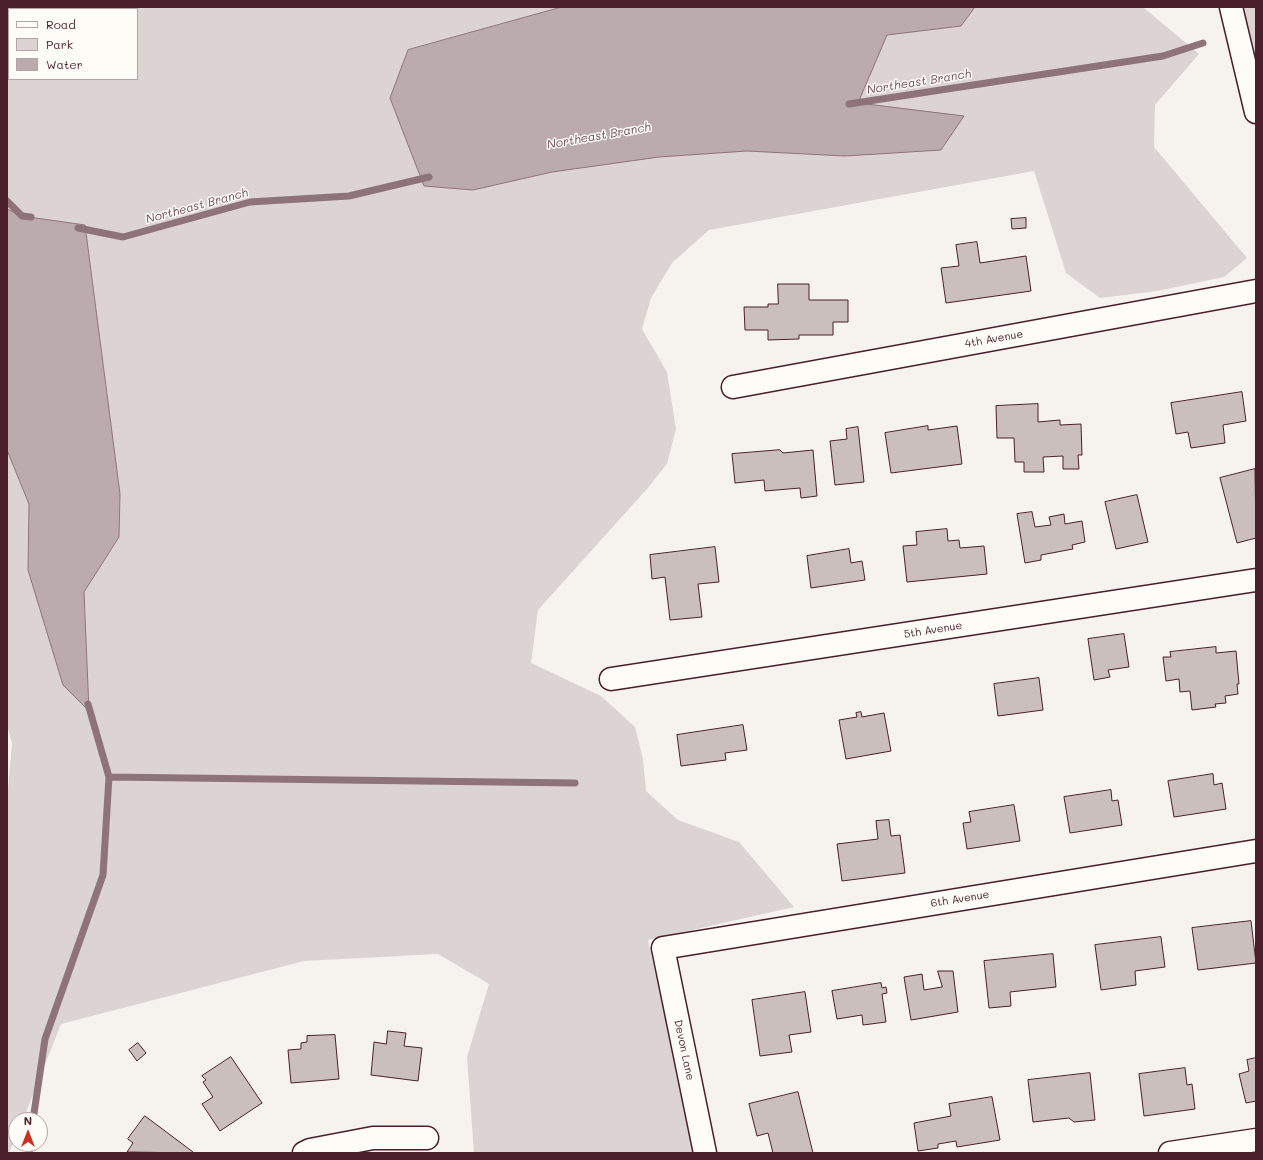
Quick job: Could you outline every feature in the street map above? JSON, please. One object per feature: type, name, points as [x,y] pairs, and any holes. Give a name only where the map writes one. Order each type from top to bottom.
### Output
[{"type":"street","points":[[1231,7],[1256,112]]},
{"type":"street","name":"4th Avenue","points":[[733,387],[1256,291]]},
{"type":"street","name":"5th Avenue","points":[[610,679],[1256,580]]},
{"type":"street","name":"6th Avenue","points":[[663,948],[1256,851]]},
{"type":"street","name":"Devon Lane","points":[[663,948],[705,1153]]},
{"type":"street","points":[[304,1153],[310,1150],[373,1138],[427,1138]]},
{"type":"street","points":[[1170,1153],[1256,1140]]},
{"type":"green space","points":[[7,7],[562,7],[408,50],[418,172],[424,186],[473,190],[552,172],[596,157],[653,7],[1143,7],[1199,54],[1155,105],[1154,147],[1247,258],[1224,277],[1157,291],[1100,298],[1066,273],[1034,171],[709,230],[672,263],[651,298],[642,329],[667,372],[676,429],[667,464],[646,490],[538,610],[531,663],[601,696],[635,727],[643,759],[646,791],[678,820],[739,842],[794,907],[648,940],[696,1153],[474,1153],[467,1057],[489,984],[438,954],[304,961],[61,1024],[26,1112],[8,1112],[8,1152],[9,1152],[7,1153],[7,802],[12,743],[7,726],[7,450],[29,504],[28,570],[89,711],[84,592],[119,537],[120,494],[85,225],[22,216],[7,209]]},
{"type":"green space","points":[[1243,7],[1256,7],[1256,64]]},
{"type":"water","points":[[562,7],[975,7],[961,26],[887,35],[858,103],[964,116],[941,150],[845,156],[747,151],[659,157],[552,172],[473,190],[424,186],[390,98],[408,50]]},
{"type":"water","points":[[7,209],[22,216],[85,225],[120,494],[119,537],[84,592],[89,711],[63,685],[28,570],[29,504],[7,450]]},
{"type":"building","points":[[1026,218],[1026,228],[1012,229],[1011,219]]},
{"type":"building","points":[[977,242],[980,263],[1026,256],[1031,291],[946,303],[941,268],[959,266],[956,245]]},
{"type":"building","points":[[778,284],[809,284],[809,300],[848,300],[848,322],[833,322],[833,335],[799,335],[799,339],[768,340],[768,330],[745,330],[744,307],[768,307],[768,304],[778,304]]},
{"type":"building","points":[[1242,392],[1246,421],[1223,425],[1225,443],[1191,448],[1188,432],[1176,434],[1171,403]]},
{"type":"building","points":[[1038,404],[1038,422],[1060,420],[1060,425],[1081,424],[1082,455],[1078,455],[1079,469],[1063,469],[1063,456],[1043,457],[1044,472],[1024,472],[1024,462],[1015,462],[1014,438],[997,438],[996,406]]},
{"type":"building","points":[[928,426],[928,430],[957,426],[962,464],[891,473],[885,433]]},
{"type":"building","points":[[858,427],[864,482],[835,485],[830,441],[847,439],[846,429]]},
{"type":"building","points":[[780,450],[783,453],[813,450],[817,496],[801,498],[800,488],[765,491],[764,480],[735,483],[732,454]]},
{"type":"building","points":[[1255,469],[1256,538],[1237,543],[1220,478]]},
{"type":"building","points":[[1137,495],[1148,542],[1116,549],[1105,502]]},
{"type":"building","points":[[1032,512],[1035,527],[1051,525],[1049,517],[1064,514],[1065,524],[1082,521],[1085,542],[1072,545],[1073,549],[1041,555],[1041,560],[1025,563],[1017,514]]},
{"type":"building","points":[[947,529],[948,541],[959,540],[960,548],[984,546],[987,574],[907,582],[903,546],[917,545],[916,532]]},
{"type":"building","points":[[715,547],[719,582],[698,584],[702,617],[670,620],[665,577],[652,579],[650,555]]},
{"type":"building","points":[[849,549],[851,563],[862,561],[865,580],[811,588],[807,556]]},
{"type":"building","points":[[1124,634],[1129,667],[1108,670],[1110,677],[1094,680],[1088,639]]},
{"type":"building","points":[[1216,647],[1216,653],[1236,651],[1239,684],[1237,684],[1238,694],[1225,696],[1226,703],[1215,704],[1216,707],[1192,710],[1190,691],[1180,692],[1179,679],[1166,681],[1163,657],[1171,657],[1170,652]]},
{"type":"building","points":[[1039,678],[1043,710],[998,716],[994,684]]},
{"type":"building","points":[[861,712],[862,717],[884,713],[891,751],[846,759],[839,720],[857,717],[856,713]]},
{"type":"building","points":[[743,725],[747,750],[725,753],[726,760],[681,766],[677,735]]},
{"type":"building","points":[[1213,774],[1214,785],[1222,783],[1226,809],[1174,817],[1168,781]]},
{"type":"building","points":[[1111,790],[1112,801],[1118,800],[1122,825],[1070,833],[1064,797]]},
{"type":"building","points":[[1014,805],[1020,841],[967,849],[963,823],[971,822],[969,812]]},
{"type":"building","points":[[889,820],[891,836],[900,835],[905,873],[842,881],[837,844],[878,839],[876,821]]},
{"type":"building","points":[[1251,921],[1256,963],[1198,970],[1192,928]]},
{"type":"building","points":[[1161,937],[1165,967],[1135,971],[1136,985],[1101,990],[1095,945]]},
{"type":"building","points":[[1053,954],[1056,987],[1010,992],[1011,1006],[989,1008],[984,961]]},
{"type":"building","points":[[938,971],[953,971],[958,1012],[911,1020],[904,977],[922,974],[924,990],[942,987]]},
{"type":"building","points":[[881,983],[882,988],[886,987],[887,993],[882,994],[886,1022],[863,1025],[862,1015],[837,1019],[832,991]]},
{"type":"building","points":[[805,992],[811,1032],[789,1035],[792,1052],[760,1056],[752,1000]]},
{"type":"building","points":[[388,1031],[406,1033],[404,1046],[422,1048],[418,1081],[371,1075],[374,1042],[386,1044]]},
{"type":"building","points":[[335,1035],[339,1079],[291,1083],[288,1050],[301,1049],[301,1043],[307,1042],[307,1036]]},
{"type":"building","points":[[138,1043],[146,1053],[137,1061],[129,1050]]},
{"type":"building","points":[[231,1057],[262,1103],[220,1131],[202,1104],[213,1097],[203,1082],[206,1080],[202,1076]]},
{"type":"building","points":[[1256,1058],[1256,1101],[1246,1103],[1239,1074],[1249,1071],[1247,1060]]},
{"type":"building","points":[[1185,1068],[1187,1085],[1192,1084],[1195,1109],[1144,1116],[1139,1074]]},
{"type":"building","points":[[1090,1073],[1095,1120],[1074,1122],[1069,1118],[1033,1122],[1028,1080]]},
{"type":"building","points":[[798,1092],[813,1153],[773,1153],[768,1133],[757,1136],[749,1104]]},
{"type":"building","points":[[992,1097],[1000,1140],[957,1147],[956,1141],[938,1144],[938,1148],[918,1151],[914,1123],[951,1116],[949,1104]]},
{"type":"building","points":[[145,1116],[193,1152],[127,1152],[133,1143],[128,1139]]},
{"type":"waterway","name":"Northeast Branch","points":[[849,104],[1163,56],[1203,43]]},
{"type":"waterway","name":"Northeast Branch","points":[[78,228],[123,237],[250,202],[349,196],[429,177]]},
{"type":"waterway","name":"Northeast Branch","points":[[7,201],[22,216],[31,217]]},
{"type":"waterway","points":[[88,704],[109,777],[575,783]]},
{"type":"waterway","points":[[34,1112],[45,1039],[103,875],[109,777]]}]
